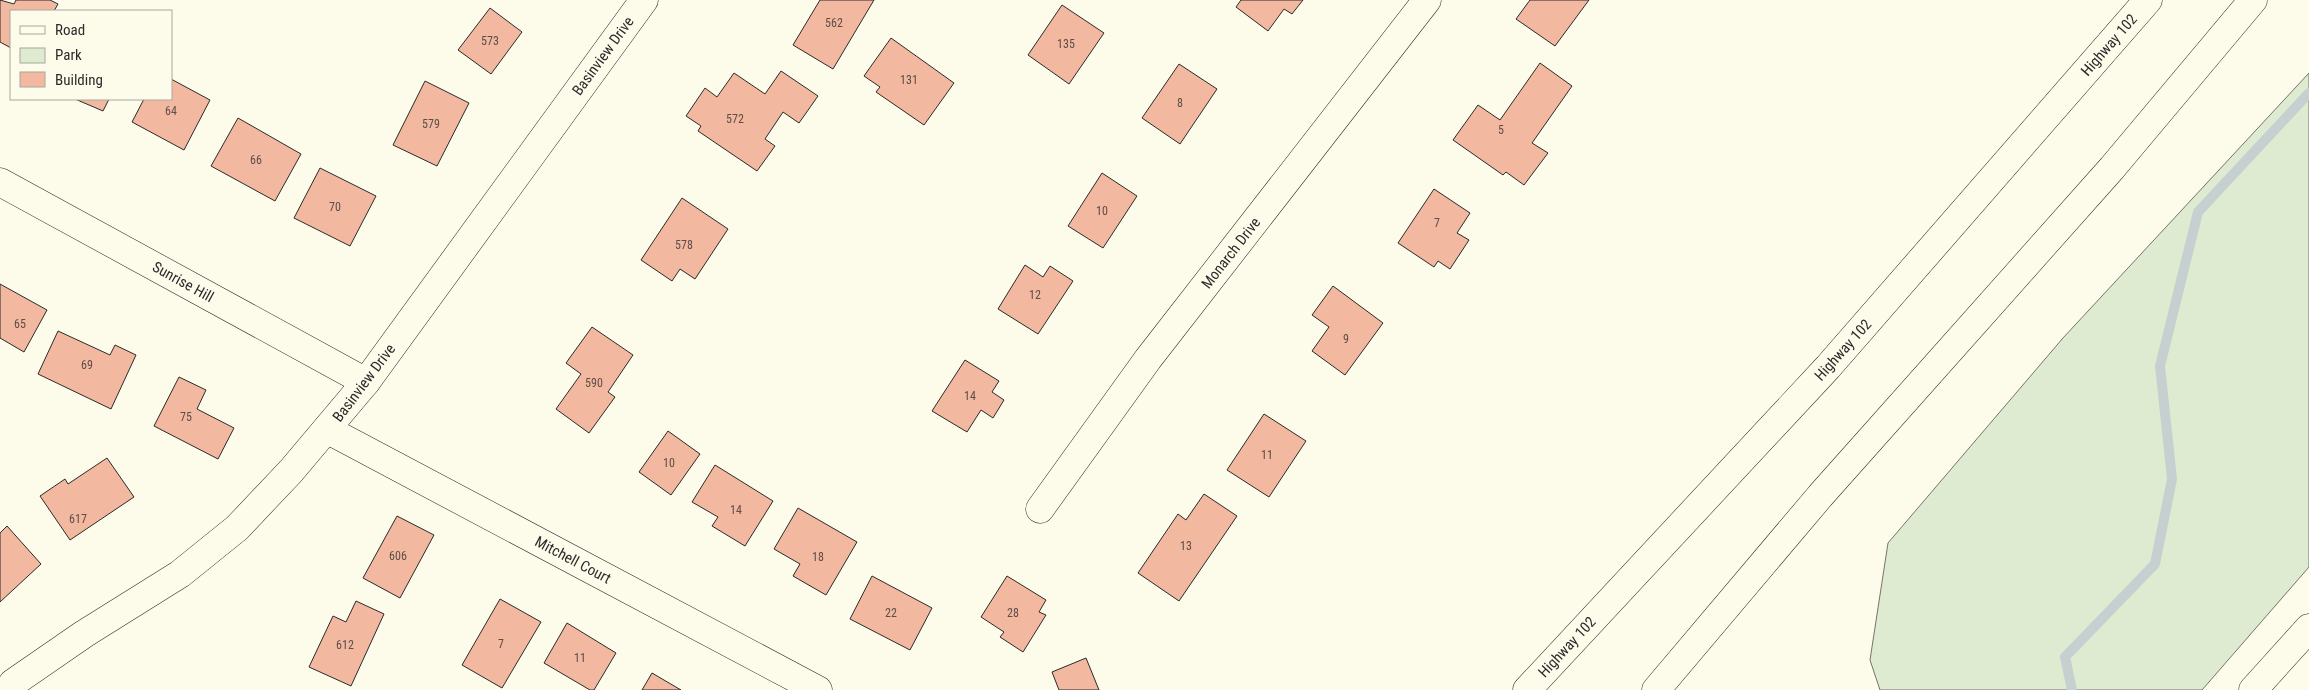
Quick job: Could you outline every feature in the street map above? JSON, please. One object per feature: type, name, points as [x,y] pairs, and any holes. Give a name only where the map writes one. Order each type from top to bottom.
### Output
[{"type":"main road","name":"Basinview Drive","points":[[8,690],[13,683],[84,634],[180,574],[237,528],[328,430],[366,382],[644,0]]},
{"type":"main road","name":"Monarch Drive","points":[[1040,509],[1148,359],[1426,0]]},
{"type":"main road","name":"Highway 102","points":[[1527,690],[1828,368],[2148,0]]},
{"type":"main road","points":[[1656,690],[1820,496],[2112,168],[2253,0]]},
{"type":"main road","name":"Sunrise Hill","points":[[0,182],[366,382]]},
{"type":"main road","name":"Mitchell Court","points":[[328,430],[818,690]]},
{"type":"main road","points":[[2253,690],[2309,628]]},
{"type":"green space","points":[[2309,73],[2309,567],[2202,690],[1880,690],[1870,660],[1888,543],[2063,338]]},
{"type":"building","points":[[0,0],[14,4],[16,0],[50,0],[58,4],[55,10],[10,10],[10,47],[0,42]]},
{"type":"building","points":[[820,0],[874,0],[833,69],[793,45]]},
{"type":"building","points":[[1241,0],[1303,0],[1292,14],[1284,9],[1268,31],[1236,7]]},
{"type":"building","points":[[1530,0],[1589,0],[1555,46],[1516,19]]},
{"type":"building","points":[[1062,5],[1104,33],[1069,84],[1028,55]]},
{"type":"building","points":[[490,8],[522,32],[491,74],[458,50]]},
{"type":"building","points":[[891,38],[954,83],[924,125],[876,92],[880,87],[864,76]]},
{"type":"building","points":[[1540,63],[1572,86],[1532,143],[1548,153],[1524,185],[1506,172],[1503,175],[1453,140],[1478,105],[1500,120]]},
{"type":"building","points":[[1179,64],[1217,89],[1180,144],[1142,118]]},
{"type":"building","points":[[781,71],[818,96],[799,123],[783,112],[765,139],[775,146],[757,171],[698,131],[701,126],[686,116],[705,88],[717,97],[734,73],[765,94]]},
{"type":"building","points":[[172,80],[210,100],[184,150],[132,122],[143,100],[172,100]]},
{"type":"building","points":[[425,81],[469,103],[437,166],[393,145]]},
{"type":"building","points":[[77,100],[108,100],[103,111]]},
{"type":"building","points":[[238,118],[301,154],[275,201],[211,166]]},
{"type":"building","points":[[320,168],[376,196],[350,246],[294,218]]},
{"type":"building","points":[[1102,173],[1137,196],[1103,248],[1068,226]]},
{"type":"building","points":[[1434,189],[1470,213],[1457,233],[1469,240],[1450,269],[1438,261],[1434,267],[1398,243]]},
{"type":"building","points":[[682,198],[728,229],[695,279],[680,269],[672,281],[641,260]]},
{"type":"building","points":[[1025,265],[1043,277],[1050,266],[1073,281],[1038,334],[998,309]]},
{"type":"building","points":[[0,284],[47,310],[24,352],[0,338]]},
{"type":"building","points":[[1333,286],[1383,323],[1345,375],[1312,351],[1329,327],[1312,315]]},
{"type":"building","points":[[592,327],[633,355],[608,392],[615,397],[589,433],[556,409],[581,374],[566,363]]},
{"type":"building","points":[[58,331],[110,355],[115,345],[136,355],[111,409],[38,374]]},
{"type":"building","points":[[965,360],[999,381],[992,392],[1004,400],[993,418],[981,410],[967,432],[932,411]]},
{"type":"building","points":[[179,377],[206,390],[197,409],[234,428],[218,459],[154,426]]},
{"type":"building","points":[[1264,414],[1306,441],[1269,497],[1227,470]]},
{"type":"building","points":[[668,431],[700,454],[671,495],[639,472]]},
{"type":"building","points":[[107,458],[134,497],[70,540],[40,496],[65,479],[68,484]]},
{"type":"building","points":[[715,465],[773,501],[745,546],[712,526],[718,517],[692,502]]},
{"type":"building","points":[[1204,494],[1237,516],[1179,601],[1138,573],[1178,514],[1186,520]]},
{"type":"building","points":[[798,508],[857,542],[826,595],[793,576],[800,564],[774,549]]},
{"type":"building","points":[[397,516],[434,535],[400,598],[363,578]]},
{"type":"building","points":[[7,526],[41,564],[0,602],[0,533]]},
{"type":"building","points":[[872,576],[932,608],[910,650],[850,619]]},
{"type":"building","points":[[1007,576],[1046,600],[1039,612],[1046,615],[1023,652],[1000,637],[1004,632],[981,617]]},
{"type":"building","points":[[500,599],[541,622],[502,688],[462,665]]},
{"type":"building","points":[[356,601],[384,614],[351,686],[309,667],[333,616],[346,622]]},
{"type":"building","points":[[567,623],[616,653],[594,690],[590,690],[544,663]]},
{"type":"building","points":[[1086,658],[1099,690],[1059,690],[1052,672]]},
{"type":"building","points":[[652,673],[681,690],[642,690]]},
{"type":"waterway","points":[[2072,690],[2065,657],[2155,564],[2172,479],[2160,366],[2198,212],[2309,93]]}]
